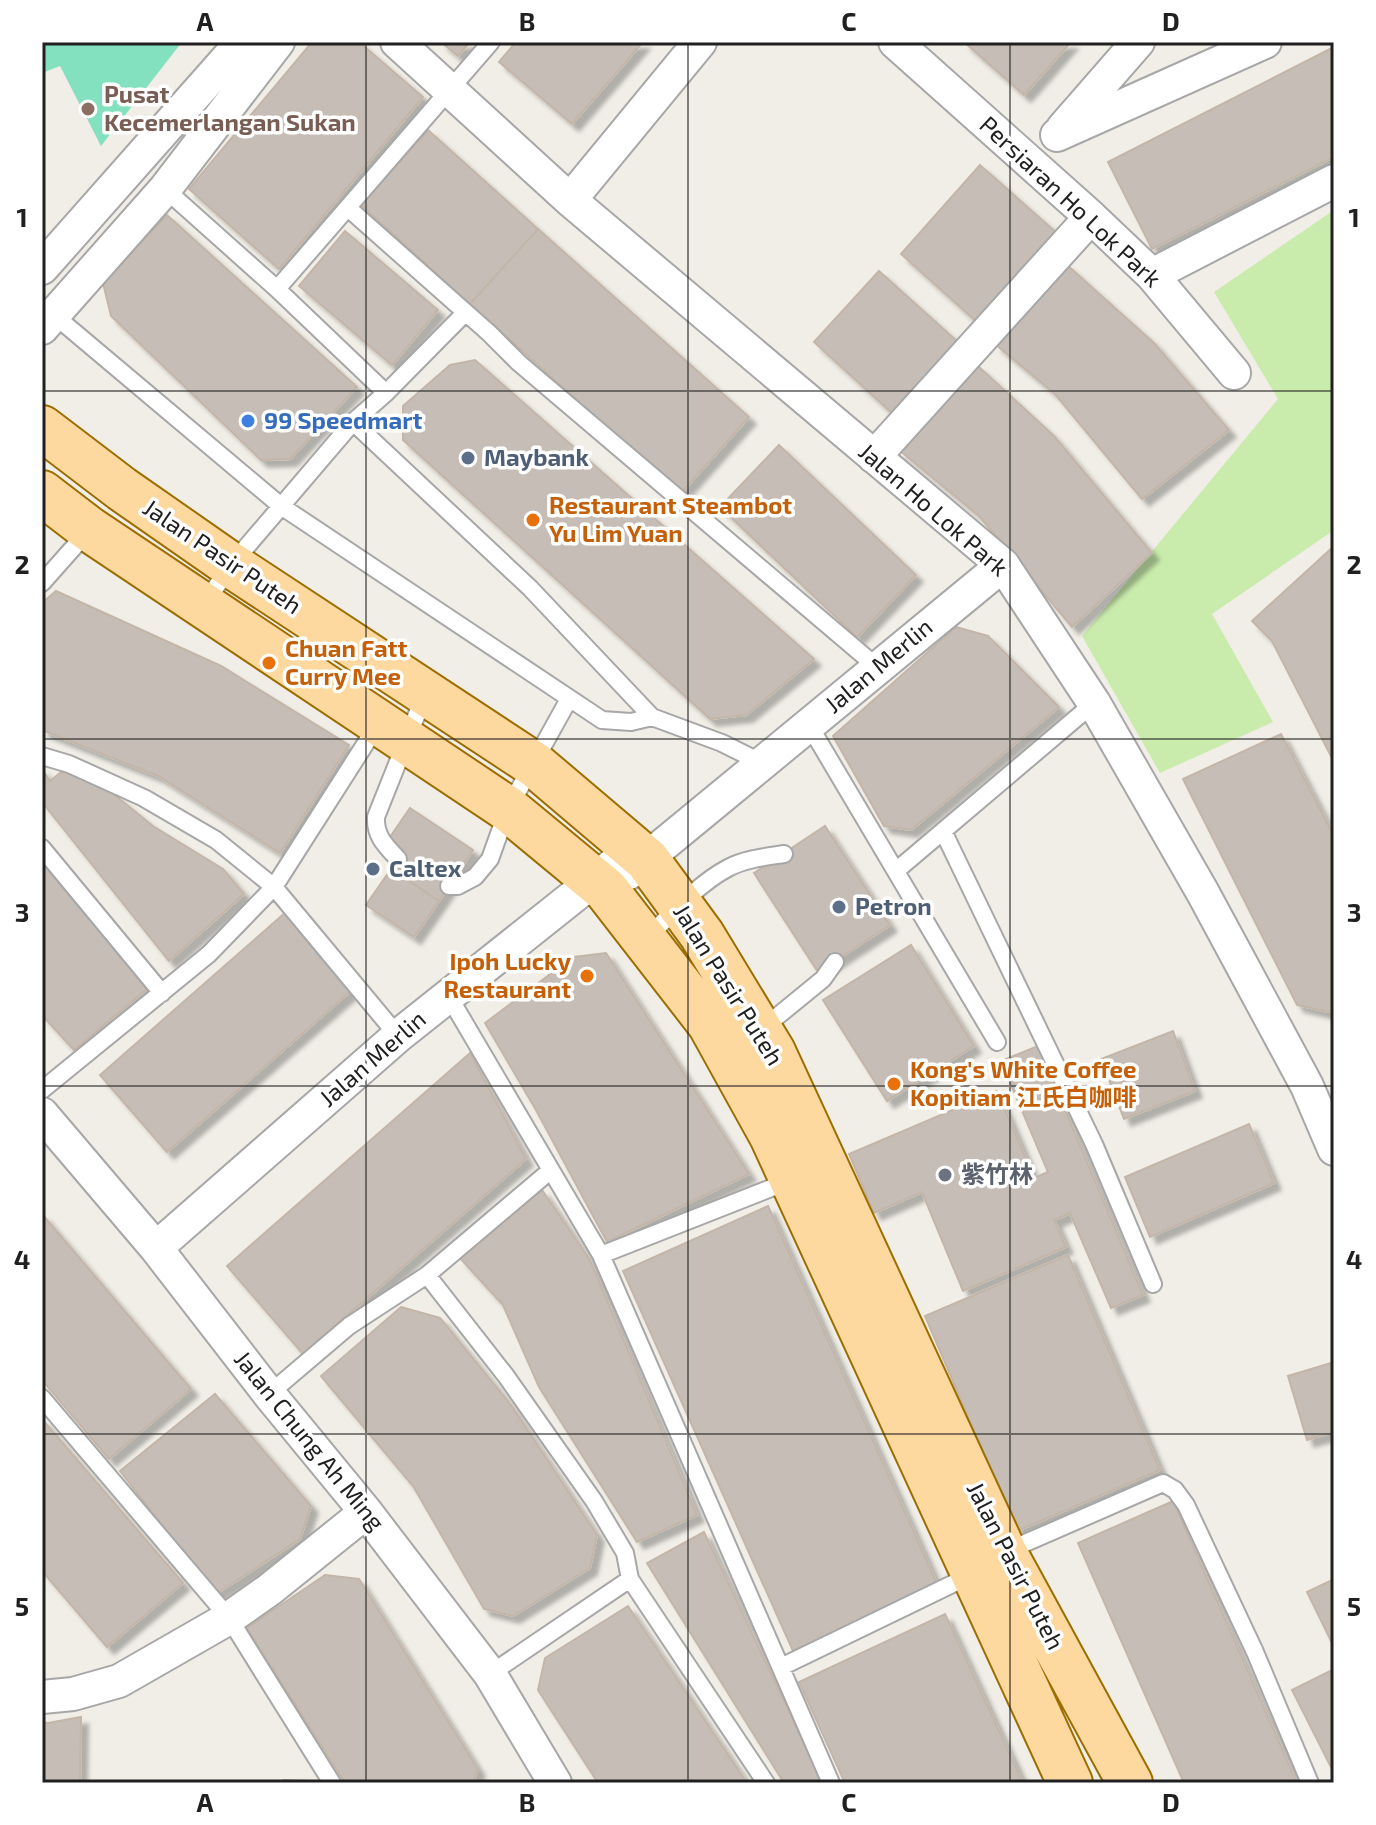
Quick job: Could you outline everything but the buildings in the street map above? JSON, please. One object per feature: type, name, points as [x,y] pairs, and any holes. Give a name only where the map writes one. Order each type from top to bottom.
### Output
[{"type":"main road","name":"Jalan Pasir Puteh","points":[[42,428],[122,489],[231,565],[535,765],[640,855],[702,935],[743,1041],[772,1136],[988,1563],[1130,1783]]},
{"type":"main road","name":"Jalan Pasir Puteh","points":[[42,493],[89,529],[508,809],[601,884],[710,1024],[773,1052],[988,1563],[1070,1783]]},
{"type":"street","points":[[42,268],[242,42]]},
{"type":"street","points":[[48,321],[165,189],[278,42]]},
{"type":"street","name":"Jalan Ho Lok Park","points":[[397,42],[570,200],[1003,565],[1094,703],[1203,893],[1321,1079],[1334,1149]]},
{"type":"street","points":[[570,200],[700,42]]},
{"type":"street","name":"Persiaran Ho Lok Park","points":[[895,42],[1152,275],[1234,373]]},
{"type":"street","points":[[1032,164],[1138,42]]},
{"type":"street","points":[[1057,135],[1265,42]]},
{"type":"street","points":[[1152,275],[1334,181]]},
{"type":"street","points":[[874,457],[1091,217]]},
{"type":"street","name":"Jalan Merlin","points":[[156,1248],[448,995],[762,763],[1003,565]]},
{"type":"street","name":"Jalan Chung Ah Ming","points":[[42,1114],[156,1248],[269,1394],[366,1512],[490,1674],[555,1783]]},
{"type":"street","points":[[42,1697],[73,1694],[119,1681],[229,1618],[366,1512]]},
{"type":"lane","points":[[277,289],[491,42]]},
{"type":"lane","points":[[165,189],[277,289],[386,393]]},
{"type":"lane","points":[[348,208],[519,363],[877,667]]},
{"type":"lane","points":[[203,605],[231,565],[353,422],[465,313]]},
{"type":"lane","points":[[48,321],[281,506],[569,699],[602,720],[631,722],[652,717]]},
{"type":"lane","points":[[353,422],[530,588],[652,717],[722,743],[762,763]]},
{"type":"lane","points":[[42,583],[89,529]]},
{"type":"lane","points":[[42,1090],[209,954],[274,887],[426,692]]},
{"type":"lane","points":[[449,886],[458,886],[475,877],[490,859],[508,809],[569,699]]},
{"type":"lane","points":[[897,870],[1094,703]]},
{"type":"lane","points":[[809,725],[997,1042]]},
{"type":"lane","points":[[392,732],[375,828],[380,840],[398,859]]},
{"type":"lane","points":[[42,756],[69,764],[144,798],[216,840],[274,887],[398,1036]]},
{"type":"lane","points":[[943,831],[1094,1144],[1153,1284]]},
{"type":"lane","points":[[42,848],[162,993]]},
{"type":"lane","points":[[645,940],[680,905],[726,869],[749,860],[784,854]]},
{"type":"lane","points":[[743,1041],[823,979],[835,962]]},
{"type":"lane","points":[[448,995],[601,1255],[831,1783]]},
{"type":"lane","points":[[269,1394],[349,1326],[427,1275],[551,1170]]},
{"type":"lane","points":[[601,1255],[792,1179]]},
{"type":"lane","points":[[427,1275],[506,1376],[594,1501],[625,1553],[630,1579],[766,1783]]},
{"type":"lane","points":[[42,1398],[229,1618],[332,1783]]},
{"type":"lane","points":[[781,1667],[988,1563],[1163,1483],[1175,1490],[1186,1505],[1255,1652],[1310,1783]]},
{"type":"lane","points":[[490,1674],[630,1579]]},
{"type":"green space","points":[[42,42],[182,42],[101,146],[60,66],[42,73]]},
{"type":"green space","points":[[1334,210],[1334,530],[1212,614],[1273,722],[1160,773],[1082,636],[1278,399],[1214,292]]},
{"type":"place","name":"Pusat Kecemerlangan Sukan","points":[[88,109]]},
{"type":"place","name":"99 Speedmart","points":[[248,421]]},
{"type":"place","name":"Maybank","points":[[468,458]]},
{"type":"place","name":"Restaurant Steambot Yu Lim Yuan","points":[[533,520]]},
{"type":"place","name":"Chuan Fatt Curry Mee","points":[[269,663]]},
{"type":"place","name":"Caltex","points":[[373,869]]},
{"type":"place","name":"Petron","points":[[839,907]]},
{"type":"place","name":"Ipoh Lucky Restaurant","points":[[587,976]]},
{"type":"place","name":"Kong's White Coffee Kopitiam 江氏白咖啡","points":[[894,1084]]},
{"type":"place","name":"紫竹林","points":[[945,1175]]}]
